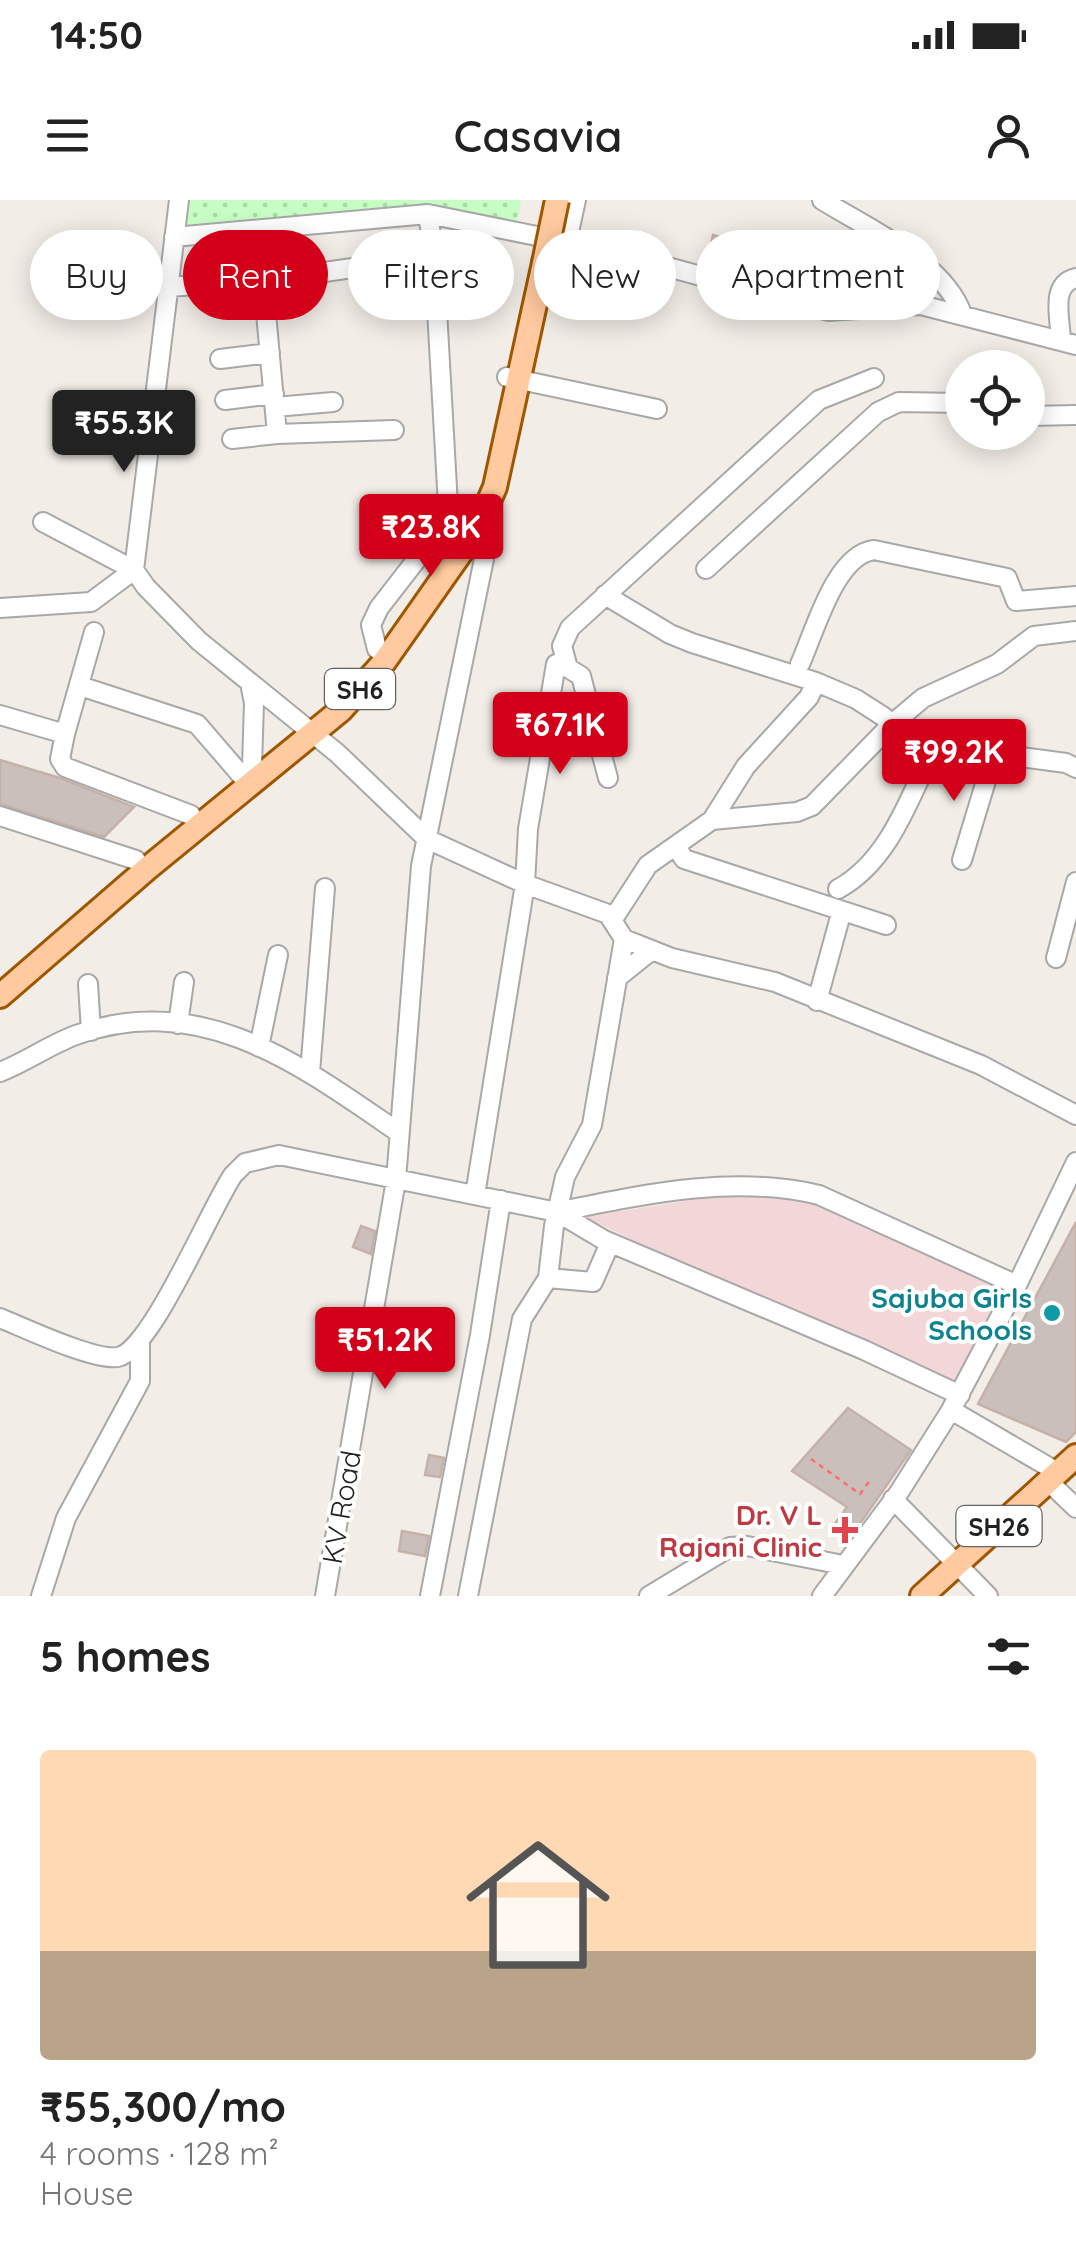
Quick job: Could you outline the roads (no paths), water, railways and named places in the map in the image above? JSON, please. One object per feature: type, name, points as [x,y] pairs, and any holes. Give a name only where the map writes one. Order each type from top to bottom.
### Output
[{"type":"main road","name":"SH6","points":[[540,230],[543,200]]},
{"type":"main road","name":"SH6","points":[[547,230],[557,200]]},
{"type":"main road","name":"SH6","points":[[0,996],[307,730],[415,599],[495,487],[534,276]]},
{"type":"main road","name":"SH6","points":[[0,976],[246,770],[341,710],[384,662],[459,556],[480,509]]},
{"type":"main road","name":"SH26","points":[[922,1596],[1076,1456]]},
{"type":"street","points":[[0,608],[91,602],[134,570],[179,200]]},
{"type":"street","points":[[570,230],[576,200]]},
{"type":"street","points":[[822,200],[918,260],[948,286],[962,314]]},
{"type":"street","points":[[174,236],[428,214],[534,235]]},
{"type":"street","points":[[428,214],[430,230]]},
{"type":"street","points":[[676,271],[828,311],[920,305],[1068,342],[1059,288],[1076,278]]},
{"type":"street","points":[[168,287],[183,286]]},
{"type":"street","points":[[267,320],[277,434]]},
{"type":"street","points":[[377,649],[371,625],[379,608],[438,532],[448,506],[438,320]]},
{"type":"street","points":[[220,359],[270,353]]},
{"type":"street","points":[[513,377],[657,409]]},
{"type":"street","points":[[608,778],[581,676],[568,668],[562,646],[573,622],[818,400],[874,378]]},
{"type":"street","points":[[225,400],[333,402]]},
{"type":"street","points":[[706,569],[878,412],[899,402],[945,403]]},
{"type":"street","points":[[1045,416],[1076,415]]},
{"type":"street","points":[[232,439],[394,430]]},
{"type":"street","name":"KV Road","points":[[325,1596],[396,1180],[419,885],[484,559],[480,509]]},
{"type":"street","points":[[43,522],[134,570],[199,641],[337,753],[427,840],[525,884],[608,914],[624,939],[592,1125],[565,1177],[548,1278],[522,1320],[468,1596]]},
{"type":"street","points":[[800,664],[839,576],[864,552],[874,550],[1006,578],[1016,602],[1076,596]]},
{"type":"street","points":[[605,594],[692,643],[816,682],[856,699],[890,724],[898,739],[932,751],[992,761],[1020,757],[1076,768]]},
{"type":"street","points":[[712,820],[797,812],[812,806],[890,724],[923,698],[997,664],[1034,636],[1076,631]]},
{"type":"street","points":[[94,632],[65,734],[61,765],[191,814]]},
{"type":"street","points":[[475,1195],[556,664]]},
{"type":"street","points":[[613,919],[648,865],[712,820],[746,766],[809,697],[816,682]]},
{"type":"street","points":[[246,770],[254,703],[250,683]]},
{"type":"street","points":[[80,686],[197,724],[246,770]]},
{"type":"street","points":[[0,715],[65,734]]},
{"type":"street","points":[[817,1001],[841,916],[856,879],[899,821],[932,751]]},
{"type":"street","points":[[962,860],[992,761]]},
{"type":"street","points":[[0,816],[136,860]]},
{"type":"street","points":[[676,846],[684,859],[841,916],[886,925]]},
{"type":"street","points":[[838,890],[856,879]]},
{"type":"street","points":[[1056,958],[1076,882]]},
{"type":"street","points":[[310,1072],[325,888]]},
{"type":"street","points":[[624,939],[775,982],[981,1065],[1076,1115]]},
{"type":"street","points":[[617,978],[652,950]]},
{"type":"street","points":[[260,1047],[278,955]]},
{"type":"street","points":[[178,1024],[184,982]]},
{"type":"street","points":[[88,984],[91,1031]]},
{"type":"street","points":[[0,1072],[74,1036],[114,1025],[214,1028],[310,1072],[398,1132]]},
{"type":"street","points":[[0,1318],[101,1357],[119,1357],[131,1351],[155,1320],[223,1190],[245,1162],[280,1155],[557,1212],[610,1243],[832,1336],[956,1403],[1054,1478],[1076,1508]]},
{"type":"street","points":[[822,1596],[893,1499],[956,1403],[1071,1179],[1076,1162]]},
{"type":"street","points":[[557,1212],[709,1188],[789,1188],[819,1195],[1017,1286]]},
{"type":"street","points":[[430,1596],[502,1200]]},
{"type":"street","points":[[548,1278],[593,1282],[610,1243]]},
{"type":"street","points":[[41,1596],[66,1518],[140,1381],[140,1340]]},
{"type":"street","points":[[893,1499],[988,1596]]},
{"type":"street","points":[[649,1596],[730,1546],[843,1565]]},
{"type":"place","name":"Sajuba Girls Schools","points":[[1052,1313]]},
{"type":"place","name":"Dr. V L Rajani Clinic","points":[[845,1530]]}]
